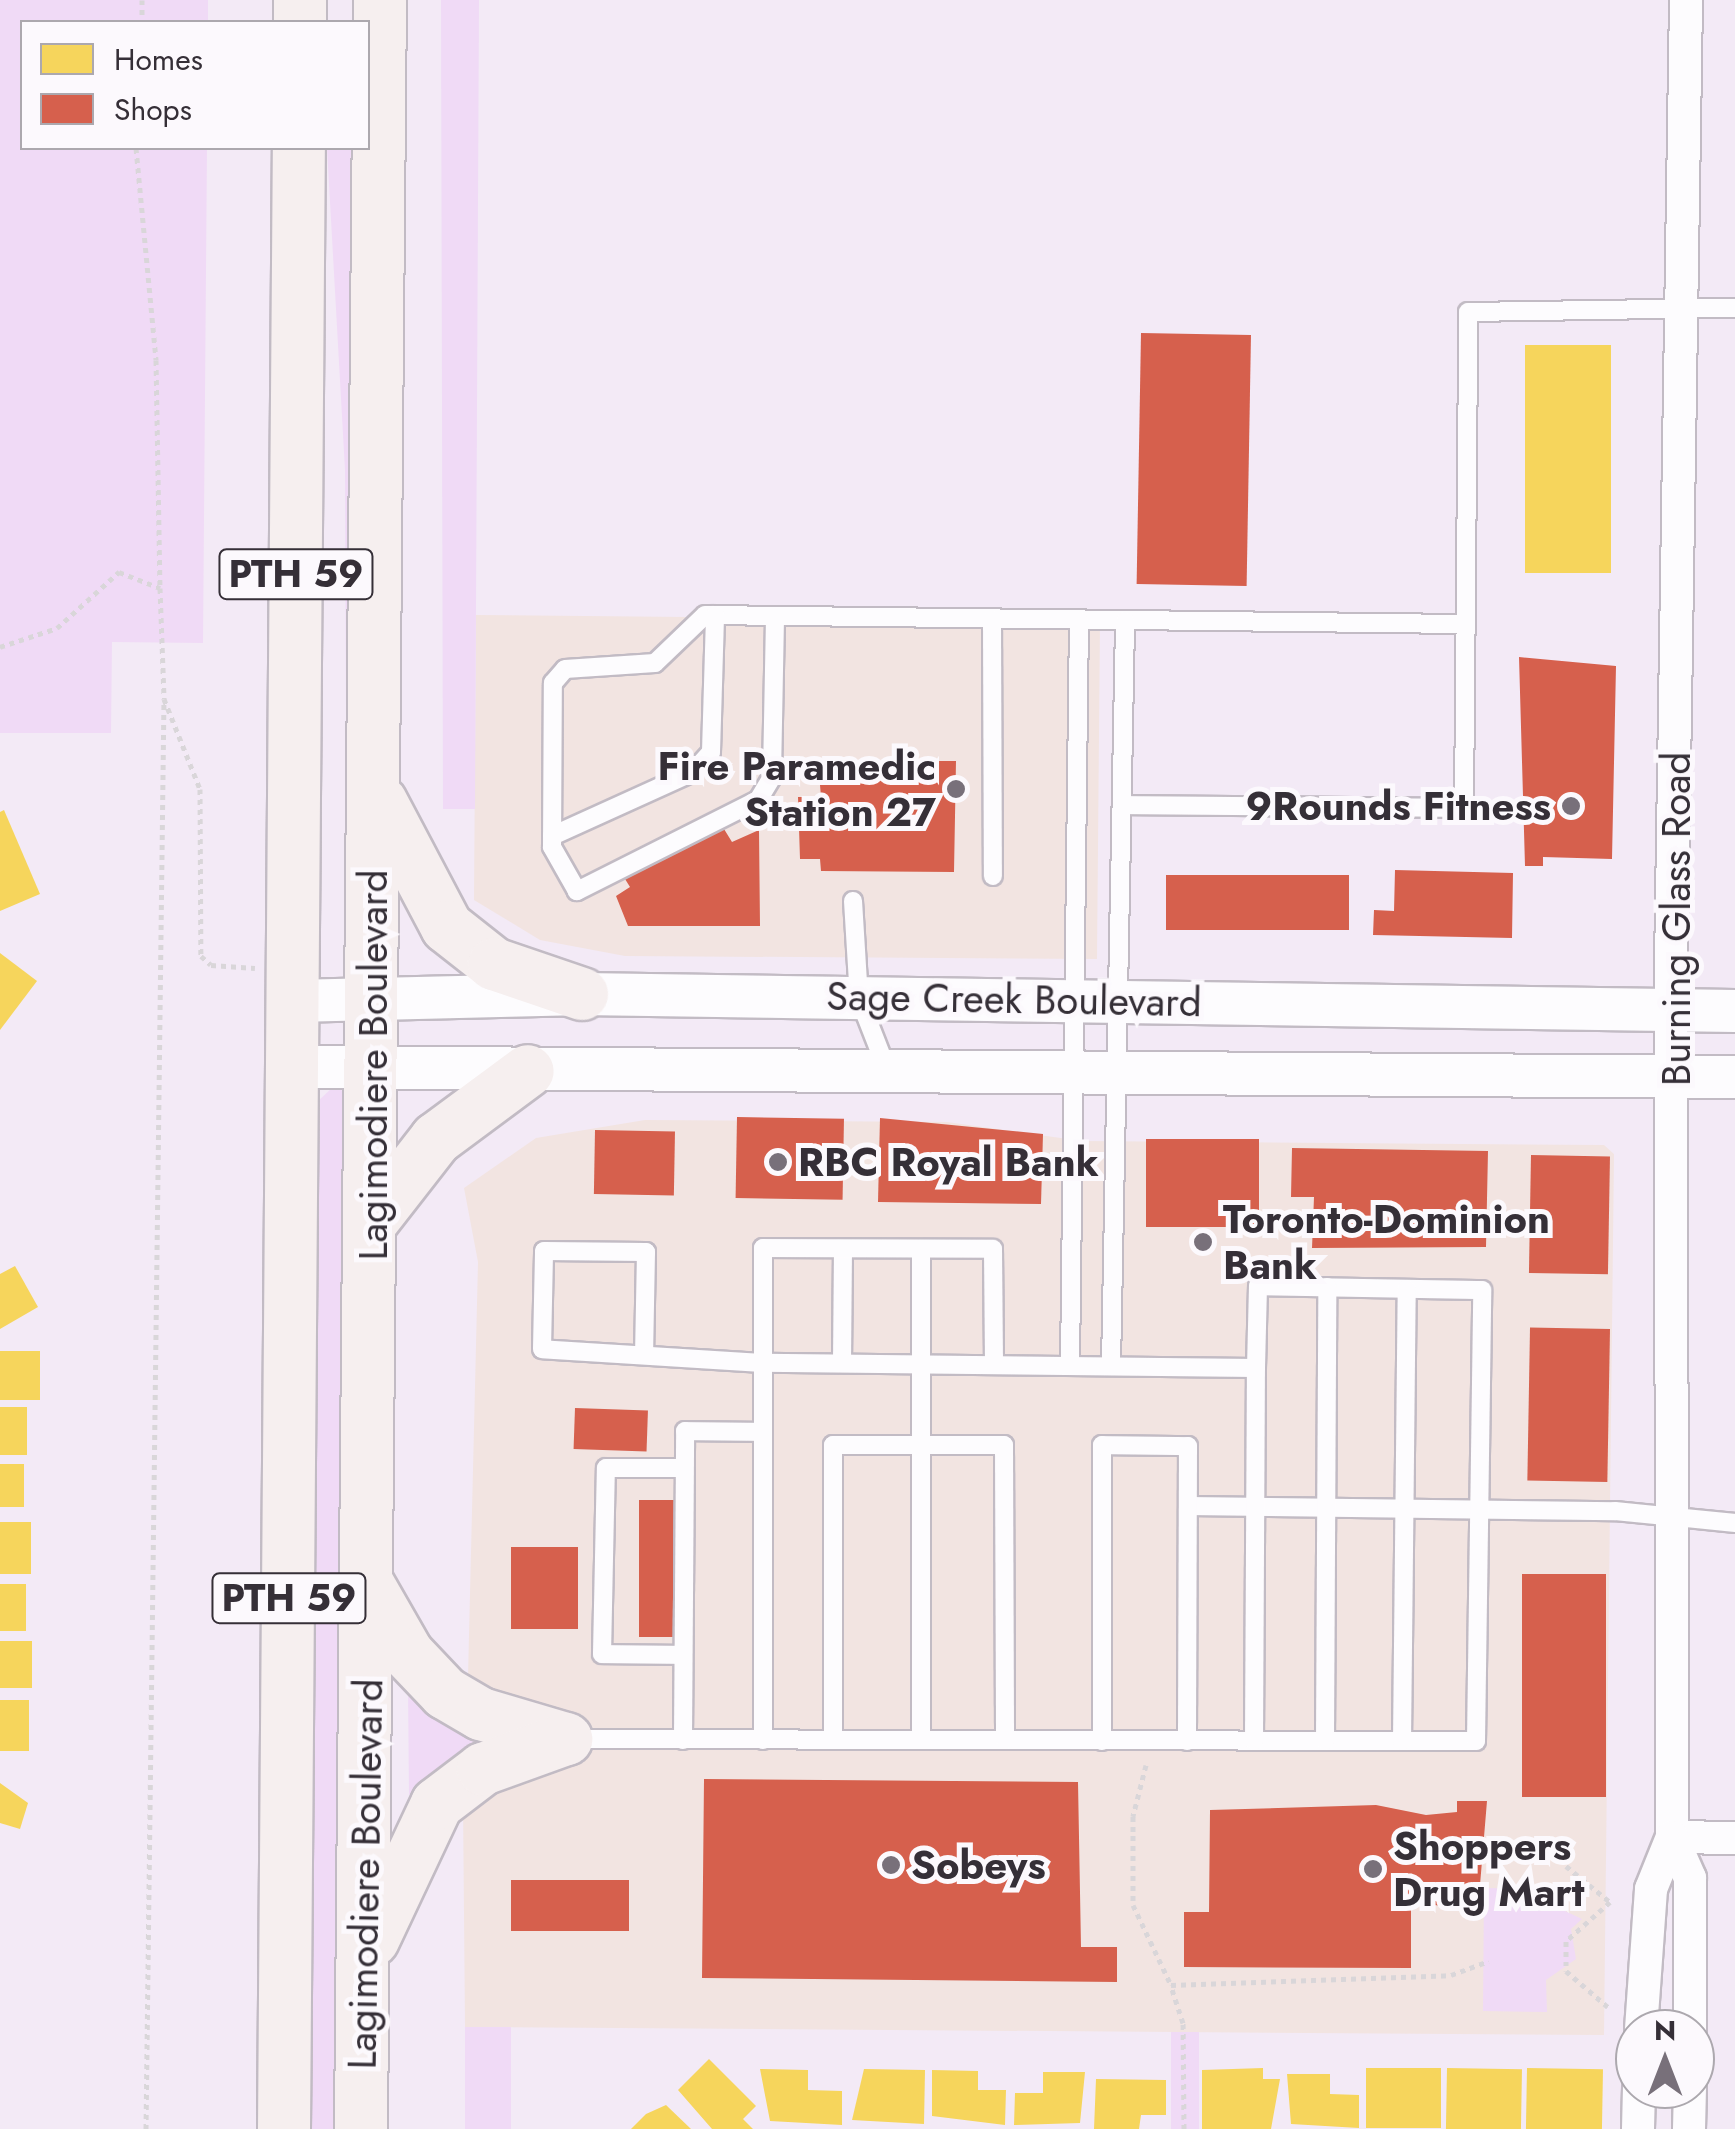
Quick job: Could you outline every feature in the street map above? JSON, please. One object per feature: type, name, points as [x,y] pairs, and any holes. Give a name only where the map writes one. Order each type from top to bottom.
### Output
[{"type":"main road","name":"Lagimodiere Boulevard","points":[[361,2129],[374,1220],[370,1068],[380,0]]},
{"type":"main road","name":"Lagimodiere Boulevard","points":[[284,2129],[299,150]]},
{"type":"main road","points":[[374,788],[447,927],[494,964],[582,994]]},
{"type":"main road","points":[[374,1220],[436,1139],[528,1070]]},
{"type":"main road","points":[[368,1585],[408,1654],[445,1693],[480,1714],[566,1739]]},
{"type":"main road","points":[[363,1965],[437,1804],[482,1769],[566,1739]]},
{"type":"street","name":"Burning Glass Road","points":[[1642,2009],[1651,1889],[1672,1837],[1686,0]]},
{"type":"street","name":"Sage Creek Boulevard","points":[[294,984],[373,1001],[582,994],[1735,1011]]},
{"type":"street","name":"Sage Creek Boulevard","points":[[294,1067],[1735,1077]]},
{"type":"street","name":"Burning Glass Road","points":[[1672,1837],[1690,1878],[1690,2009]]},
{"type":"street","points":[[1672,1837],[1735,1838]]},
{"type":"lane","points":[[1122,805],[1464,808],[1468,312],[1735,308]]},
{"type":"lane","points":[[775,618],[772,777],[758,800],[599,887],[577,891],[559,870],[552,836],[553,683],[565,670],[655,663],[715,615],[1465,624]]},
{"type":"lane","points":[[552,836],[692,772],[710,752],[715,615]]},
{"type":"lane","points":[[992,620],[994,876]]},
{"type":"lane","points":[[1070,1366],[1079,621]]},
{"type":"lane","points":[[1111,1366],[1125,621]]},
{"type":"lane","points":[[854,902],[859,998],[889,1074]]},
{"type":"lane","points":[[763,1740],[763,1248],[994,1250],[994,1365]]},
{"type":"lane","points":[[842,1364],[843,1249]]},
{"type":"lane","points":[[921,1249],[921,1740]]},
{"type":"lane","points":[[644,1352],[646,1252],[544,1251],[542,1349],[644,1352],[762,1363],[1256,1368]]},
{"type":"lane","points":[[566,1739],[1102,1741],[1254,1741],[1325,1741],[1402,1741],[1476,1741],[1482,1290],[1258,1286],[1254,1741]]},
{"type":"lane","points":[[1325,1741],[1327,1288]]},
{"type":"lane","points":[[1402,1741],[1407,1289]]},
{"type":"lane","points":[[683,1740],[685,1431],[762,1432]]},
{"type":"lane","points":[[832,1740],[832,1446],[1004,1446],[1005,1740]]},
{"type":"lane","points":[[1102,1741],[1102,1446],[1188,1446],[1187,1741]]},
{"type":"lane","points":[[683,1655],[602,1654],[606,1468],[684,1468]]},
{"type":"lane","points":[[1188,1506],[1478,1514],[1615,1511],[1672,1521],[1735,1523]]},
{"type":"path","points":[[136,150],[156,360],[164,699],[146,2129]]},
{"type":"path","points":[[0,647],[56,628],[119,572],[160,588]]},
{"type":"path","points":[[164,699],[198,774],[202,956],[230,968],[294,984]]},
{"type":"path","points":[[1148,1741],[1133,1816],[1133,1905],[1171,1985],[1183,2023],[1184,2129]]},
{"type":"path","points":[[1566,1866],[1610,1902],[1566,1941],[1566,1971],[1608,2007]]},
{"type":"path","points":[[1171,1985],[1451,1975],[1489,1961]]},
{"type":"shaded area","points":[[0,0],[208,0],[208,20],[20,20],[20,150],[207,150],[203,643],[112,642],[111,733],[0,733]]},
{"type":"shaded area","points":[[441,0],[479,0],[475,809],[443,809]]},
{"type":"shaded area","points":[[327,150],[357,150],[347,963],[345,470]]},
{"type":"shaded area","points":[[476,615],[1100,621],[1097,959],[625,956],[540,940],[474,900]]},
{"type":"shaded area","points":[[333,1087],[348,1093],[336,2129],[308,2129],[316,1103]]},
{"type":"shaded area","points":[[645,1120],[947,1122],[1082,1141],[1604,1145],[1614,1154],[1604,2035],[465,2027],[463,1803],[497,1704],[468,1677],[478,1262],[464,1188],[536,1138]]},
{"type":"shaded area","points":[[408,1684],[511,1739],[409,1795]]},
{"type":"shaded area","points":[[1484,1888],[1546,1889],[1546,1902],[1582,1919],[1571,1929],[1576,1959],[1546,1980],[1547,2012],[1483,2011]]},
{"type":"shaded area","points":[[465,2027],[511,2027],[511,2129],[465,2129]]},
{"type":"shaded area","points":[[1171,2032],[1199,2032],[1199,2129],[1171,2129]]},
{"type":"building: Homes","points":[[1525,345],[1611,345],[1611,573],[1525,573]]},
{"type":"building: Homes","points":[[4,810],[40,894],[0,911],[0,812]]},
{"type":"building: Homes","points":[[0,953],[37,981],[0,1030]]},
{"type":"building: Homes","points":[[15,1266],[38,1307],[0,1329],[0,1274]]},
{"type":"building: Homes","points":[[0,1351],[40,1351],[40,1400],[0,1400]]},
{"type":"building: Homes","points":[[0,1407],[27,1407],[27,1455],[0,1455]]},
{"type":"building: Homes","points":[[0,1464],[24,1464],[24,1507],[0,1507]]},
{"type":"building: Homes","points":[[0,1522],[31,1522],[31,1574],[0,1574]]},
{"type":"building: Homes","points":[[0,1584],[26,1584],[26,1631],[0,1631]]},
{"type":"building: Homes","points":[[0,1641],[32,1641],[32,1688],[0,1688]]},
{"type":"building: Homes","points":[[0,1700],[29,1700],[29,1751],[0,1751]]},
{"type":"building: Homes","points":[[0,1783],[28,1803],[20,1829],[0,1823]]},
{"type":"building: Homes","points":[[709,2059],[756,2106],[743,2119],[753,2129],[712,2129],[678,2090]]},
{"type":"building: Homes","points":[[1263,2068],[1263,2079],[1280,2079],[1271,2129],[1202,2129],[1202,2070]]},
{"type":"building: Homes","points":[[1366,2068],[1441,2068],[1441,2128],[1366,2128]]},
{"type":"building: Homes","points":[[1447,2068],[1522,2069],[1521,2129],[1446,2129]]},
{"type":"building: Homes","points":[[1527,2068],[1603,2069],[1602,2129],[1526,2129]]},
{"type":"building: Homes","points":[[760,2069],[808,2070],[808,2090],[842,2091],[842,2125],[770,2121]]},
{"type":"building: Homes","points":[[864,2069],[925,2070],[924,2124],[852,2120]]},
{"type":"building: Homes","points":[[932,2070],[978,2071],[978,2090],[1006,2090],[1005,2125],[932,2116]]},
{"type":"building: Homes","points":[[1043,2072],[1085,2072],[1080,2123],[1014,2125],[1015,2093],[1043,2093]]},
{"type":"building: Homes","points":[[1287,2074],[1330,2074],[1330,2094],[1359,2095],[1359,2128],[1291,2124]]},
{"type":"building: Homes","points":[[1096,2079],[1166,2080],[1166,2115],[1141,2115],[1139,2129],[1094,2129]]},
{"type":"building: Homes","points":[[666,2105],[691,2129],[631,2129],[646,2114]]},
{"type":"building: Shops","points":[[1141,333],[1251,335],[1247,586],[1137,584]]},
{"type":"building: Shops","points":[[1519,657],[1616,666],[1612,859],[1543,857],[1543,866],[1525,866]]},
{"type":"building: Shops","points":[[873,761],[956,761],[954,872],[821,871],[820,859],[800,859],[798,797],[821,797],[820,785],[875,783]]},
{"type":"building: Shops","points":[[724,829],[732,842],[759,830],[760,926],[628,926],[616,896],[630,887],[625,879]]},
{"type":"building: Shops","points":[[1395,870],[1513,873],[1512,938],[1373,935],[1374,910],[1394,911]]},
{"type":"building: Shops","points":[[1166,875],[1349,875],[1349,930],[1166,930]]},
{"type":"building: Shops","points":[[737,1117],[844,1119],[843,1200],[736,1198]]},
{"type":"building: Shops","points":[[880,1118],[1043,1134],[1041,1204],[878,1202]]},
{"type":"building: Shops","points":[[595,1130],[675,1131],[674,1195],[594,1194]]},
{"type":"building: Shops","points":[[1146,1139],[1259,1139],[1259,1227],[1146,1227]]},
{"type":"building: Shops","points":[[1292,1148],[1488,1151],[1486,1247],[1312,1248],[1314,1197],[1291,1197]]},
{"type":"building: Shops","points":[[1531,1155],[1610,1156],[1608,1274],[1529,1273]]},
{"type":"building: Shops","points":[[1530,1328],[1610,1329],[1607,1482],[1527,1481]]},
{"type":"building: Shops","points":[[575,1408],[648,1411],[647,1452],[574,1449]]},
{"type":"building: Shops","points":[[639,1500],[677,1500],[677,1637],[639,1637]]},
{"type":"building: Shops","points":[[511,1547],[578,1547],[578,1629],[511,1629]]},
{"type":"building: Shops","points":[[1522,1574],[1606,1574],[1606,1797],[1522,1797]]},
{"type":"building: Shops","name":"Sobeys","points":[[704,1779],[1078,1782],[1081,1947],[1117,1947],[1117,1982],[702,1978]]},
{"type":"building: Shops","points":[[1457,1801],[1487,1801],[1478,1909],[1411,1903],[1411,1968],[1184,1967],[1184,1912],[1209,1912],[1210,1810],[1376,1805],[1426,1815],[1457,1812]]},
{"type":"building: Shops","points":[[511,1880],[629,1880],[629,1931],[511,1931]]},
{"type":"place","name":"Fire Paramedic Station 27","points":[[956,789]]},
{"type":"place","name":"9Rounds Fitness","points":[[1571,806]]},
{"type":"place","name":"RBC Royal Bank","points":[[778,1162]]},
{"type":"place","name":"Toronto-Dominion Bank","points":[[1203,1242]]},
{"type":"place","name":"Sobeys","points":[[891,1865]]},
{"type":"place","name":"Shoppers Drug Mart","points":[[1373,1869]]}]
